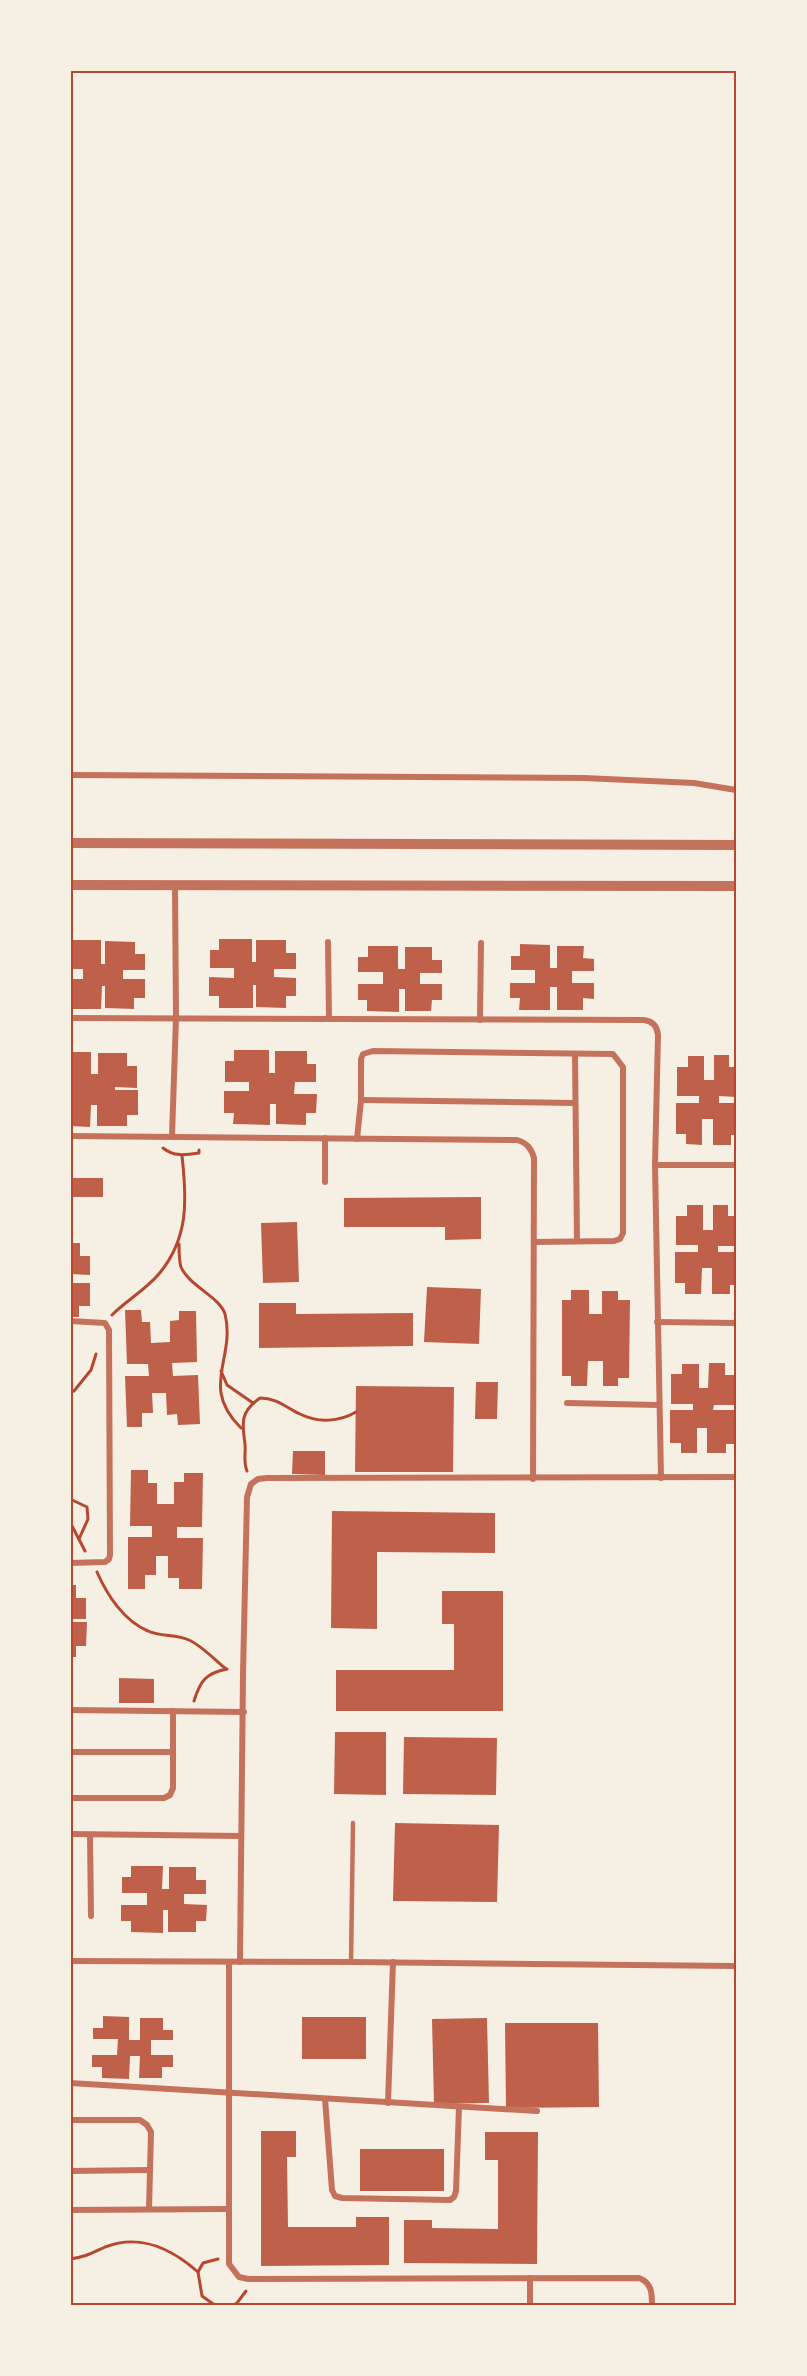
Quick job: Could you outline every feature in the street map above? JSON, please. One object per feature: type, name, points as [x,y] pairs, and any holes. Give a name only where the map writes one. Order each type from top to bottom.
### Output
[{"type":"street","points":[[70,775],[584,778],[694,783],[736,790]]},
{"type":"street","points":[[70,843],[735,846]]},
{"type":"street","points":[[70,885],[736,885]]},
{"type":"street","points":[[172,1136],[176,1018],[175,886]]},
{"type":"street","points":[[328,942],[329,1019]]},
{"type":"street","points":[[480,1020],[481,943]]},
{"type":"street","points":[[70,1018],[644,1020],[653,1023],[658,1035],[655,1165],[661,1478]]},
{"type":"street","points":[[357,1139],[363,1054],[373,1051],[613,1054],[622,1066],[623,1233],[620,1239],[614,1241],[535,1242]]},
{"type":"street","points":[[575,1054],[577,1241]]},
{"type":"street","points":[[361,1100],[575,1103]]},
{"type":"street","points":[[70,1136],[517,1140],[524,1142],[529,1146],[534,1158],[533,1479]]},
{"type":"street","points":[[325,1138],[325,1182]]},
{"type":"street","points":[[655,1165],[736,1165]]},
{"type":"street","points":[[70,1322],[105,1323],[108,1330],[110,1555],[105,1562],[70,1563]]},
{"type":"street","points":[[657,1322],[736,1323]]},
{"type":"street","points":[[567,1403],[658,1405]]},
{"type":"street","points":[[240,1962],[247,1497],[251,1484],[258,1479],[267,1478],[736,1477]]},
{"type":"street","points":[[70,1710],[244,1712]]},
{"type":"street","points":[[70,1797],[164,1797],[170,1795],[173,1788],[173,1712]]},
{"type":"street","points":[[70,1752],[172,1752]]},
{"type":"street","points":[[70,1834],[241,1836]]},
{"type":"street","points":[[90,1834],[91,1916]]},
{"type":"street","points":[[70,1961],[736,1966]]},
{"type":"street","points":[[229,1962],[229,2264],[239,2277],[254,2279],[639,2278],[645,2280],[651,2287],[652,2306]]},
{"type":"street","points":[[388,2103],[393,1962]]},
{"type":"street","points":[[70,2083],[537,2111]]},
{"type":"street","points":[[326,2099],[332,2190],[335,2196],[342,2198],[450,2200],[454,2198],[459,2107]]},
{"type":"street","points":[[70,2120],[140,2120],[147,2125],[151,2132],[149,2209]]},
{"type":"street","points":[[70,2171],[150,2170]]},
{"type":"street","points":[[70,2210],[229,2209]]},
{"type":"street","points":[[530,2278],[530,2306]]},
{"type":"lane","points":[[351,1962],[353,1823]]},
{"type":"path","points":[[105,1323],[125,1302],[157,1276],[178,1242],[187,1201],[182,1156]]},
{"type":"path","points":[[178,1242],[181,1266],[189,1281],[206,1292],[225,1312],[226,1345],[221,1370],[220,1394],[229,1416],[241,1428],[246,1446],[243,1462],[251,1484]]},
{"type":"path","points":[[70,1392],[74,1391],[92,1370],[97,1351]]},
{"type":"path","points":[[221,1370],[227,1385],[253,1403]]},
{"type":"path","points":[[241,1428],[245,1413],[260,1398],[270,1398],[300,1414],[318,1420],[342,1420],[356,1412]]},
{"type":"path","points":[[70,1499],[87,1507],[88,1520],[80,1539]]},
{"type":"path","points":[[70,1522],[93,1563],[102,1586],[127,1616],[149,1632],[172,1634],[192,1641],[226,1669],[243,1674]]},
{"type":"path","points":[[198,1712],[194,1704],[198,1686],[212,1672],[226,1669]]},
{"type":"path","points":[[70,2259],[88,2257],[107,2247],[129,2243],[157,2244],[179,2255],[198,2272]]},
{"type":"path","points":[[216,2306],[202,2296],[198,2272],[203,2263],[229,2256]]},
{"type":"path","points":[[231,2306],[237,2303],[254,2279]]},
{"type":"building","points":[[219,939],[252,939],[252,962],[256,962],[256,940],[286,940],[286,953],[296,953],[296,969],[274,969],[274,977],[296,978],[296,996],[286,996],[286,1008],[256,1007],[256,985],[253,985],[253,1008],[219,1008],[219,996],[209,996],[209,977],[234,978],[234,968],[210,968],[210,950],[219,950]]},
{"type":"building","points":[[70,940],[101,940],[101,964],[105,964],[105,941],[135,942],[135,954],[145,954],[145,970],[123,970],[123,979],[145,979],[145,998],[134,998],[134,1009],[105,1008],[105,986],[102,986],[101,1009],[70,1009],[70,979],[83,979],[83,969],[70,969]]},
{"type":"building","points":[[520,944],[550,945],[550,968],[557,968],[557,946],[584,946],[583,958],[594,959],[594,971],[572,971],[572,983],[594,983],[594,999],[583,998],[583,1010],[557,1010],[557,987],[550,987],[550,1010],[519,1010],[520,998],[510,998],[510,983],[535,983],[535,970],[511,970],[511,956],[520,956]]},
{"type":"building","points":[[368,946],[398,946],[398,969],[405,969],[405,947],[432,947],[432,960],[442,960],[442,973],[420,973],[420,984],[442,984],[442,1000],[432,1000],[431,1011],[405,1011],[405,989],[399,989],[399,1012],[367,1011],[367,1000],[358,1000],[358,984],[383,984],[383,972],[358,972],[358,957],[368,957]]},
{"type":"building","points":[[234,1050],[269,1050],[269,1073],[275,1073],[275,1051],[307,1051],[307,1064],[316,1064],[316,1082],[295,1082],[294,1094],[317,1094],[316,1113],[306,1113],[306,1125],[276,1124],[276,1104],[270,1104],[270,1125],[233,1124],[234,1113],[224,1113],[224,1091],[249,1091],[249,1082],[225,1082],[225,1061],[234,1061]]},
{"type":"building","points":[[70,1052],[91,1052],[91,1074],[98,1074],[98,1053],[127,1053],[127,1066],[137,1066],[137,1088],[115,1087],[115,1090],[138,1090],[138,1115],[127,1115],[127,1126],[97,1126],[97,1105],[91,1105],[90,1127],[70,1126]]},
{"type":"building","points":[[714,1055],[729,1055],[729,1067],[736,1067],[736,1097],[719,1096],[719,1103],[736,1103],[736,1135],[731,1135],[731,1145],[713,1145],[713,1119],[702,1119],[702,1145],[686,1144],[686,1134],[676,1134],[676,1103],[699,1103],[699,1096],[677,1096],[677,1067],[688,1067],[688,1056],[704,1056],[704,1080],[714,1080]]},
{"type":"building","points":[[70,1178],[103,1178],[103,1197],[70,1197]]},
{"type":"building","points":[[481,1197],[481,1239],[445,1240],[445,1227],[344,1227],[344,1198]]},
{"type":"building","points":[[687,1205],[703,1205],[703,1230],[713,1230],[713,1205],[728,1205],[728,1216],[736,1216],[736,1246],[718,1246],[718,1252],[736,1252],[736,1285],[730,1285],[730,1294],[712,1294],[712,1268],[702,1268],[701,1294],[685,1294],[685,1283],[675,1283],[675,1252],[698,1252],[698,1245],[676,1245],[676,1216],[687,1216]]},
{"type":"building","points":[[297,1222],[299,1282],[263,1283],[261,1223]]},
{"type":"building","points":[[70,1243],[80,1243],[80,1256],[90,1256],[90,1275],[70,1274]]},
{"type":"building","points":[[70,1283],[90,1283],[90,1306],[79,1306],[79,1317],[70,1317]]},
{"type":"building","points":[[427,1287],[481,1289],[479,1344],[424,1342]]},
{"type":"building","points":[[571,1290],[589,1290],[589,1314],[602,1314],[602,1291],[618,1291],[618,1300],[630,1300],[629,1378],[618,1378],[618,1386],[603,1386],[603,1361],[588,1361],[587,1386],[571,1386],[571,1376],[562,1376],[562,1300],[571,1300]]},
{"type":"building","points":[[259,1303],[296,1303],[296,1314],[413,1313],[413,1346],[259,1348]]},
{"type":"building","points":[[125,1310],[141,1310],[142,1322],[150,1322],[151,1343],[170,1342],[170,1321],[179,1320],[179,1311],[196,1311],[197,1362],[172,1363],[173,1376],[198,1375],[200,1424],[178,1425],[177,1414],[167,1415],[166,1393],[152,1393],[153,1413],[142,1413],[142,1427],[127,1427],[125,1376],[149,1376],[148,1364],[127,1364]]},
{"type":"building","points":[[709,1363],[725,1363],[725,1375],[736,1375],[736,1405],[714,1405],[713,1410],[736,1410],[736,1444],[726,1444],[726,1453],[707,1453],[707,1428],[697,1428],[697,1453],[681,1453],[681,1443],[670,1443],[670,1410],[693,1410],[693,1404],[671,1404],[671,1374],[682,1374],[682,1364],[699,1364],[699,1388],[708,1388]]},
{"type":"building","points":[[476,1382],[498,1382],[497,1419],[475,1419]]},
{"type":"building","points":[[356,1386],[454,1387],[453,1472],[355,1472]]},
{"type":"building","points":[[293,1451],[325,1451],[325,1475],[292,1474]]},
{"type":"building","points":[[131,1470],[148,1470],[148,1483],[157,1483],[157,1504],[174,1504],[174,1482],[184,1482],[184,1473],[203,1473],[202,1527],[177,1527],[177,1538],[203,1538],[202,1589],[179,1589],[179,1578],[168,1578],[168,1556],[156,1556],[156,1575],[145,1575],[145,1589],[128,1589],[128,1537],[152,1537],[152,1526],[130,1526]]},
{"type":"building","points":[[332,1511],[495,1513],[495,1553],[377,1552],[377,1629],[331,1628]]},
{"type":"building","points":[[70,1585],[76,1585],[76,1598],[86,1598],[86,1619],[70,1619]]},
{"type":"building","points":[[442,1591],[503,1591],[503,1711],[336,1711],[336,1670],[454,1670],[454,1624],[442,1624]]},
{"type":"building","points":[[70,1622],[87,1622],[86,1646],[76,1646],[76,1657],[70,1657]]},
{"type":"building","points":[[119,1678],[154,1679],[154,1703],[119,1703]]},
{"type":"building","points":[[335,1732],[386,1732],[386,1795],[334,1794]]},
{"type":"building","points":[[404,1737],[497,1738],[496,1795],[403,1794]]},
{"type":"building","points":[[395,1823],[499,1825],[497,1902],[393,1901]]},
{"type":"building","points":[[131,1866],[163,1866],[162,1889],[169,1889],[169,1867],[196,1867],[196,1880],[206,1880],[206,1894],[184,1894],[184,1904],[207,1905],[206,1921],[196,1921],[196,1932],[168,1932],[168,1910],[163,1910],[163,1933],[131,1932],[131,1921],[121,1921],[121,1905],[147,1905],[147,1893],[122,1893],[122,1877],[131,1877]]},
{"type":"building","points":[[103,2016],[129,2017],[129,2040],[140,2040],[140,2018],[163,2018],[163,2030],[173,2030],[173,2040],[151,2040],[151,2055],[173,2055],[173,2067],[162,2067],[162,2078],[139,2078],[140,2056],[130,2056],[129,2079],[102,2078],[102,2067],[92,2067],[92,2055],[117,2055],[118,2039],[93,2039],[93,2028],[103,2028]]},
{"type":"building","points":[[302,2017],[366,2017],[366,2059],[302,2059]]},
{"type":"building","points":[[487,2018],[489,2103],[434,2104],[432,2019]]},
{"type":"building","points":[[505,2023],[598,2023],[599,2107],[506,2108]]},
{"type":"building","points":[[261,2131],[296,2131],[296,2157],[287,2157],[288,2227],[356,2227],[356,2217],[389,2217],[389,2265],[261,2266]]},
{"type":"building","points":[[485,2132],[538,2132],[537,2264],[404,2263],[404,2220],[432,2220],[432,2228],[498,2229],[498,2160],[485,2160]]},
{"type":"building","points":[[360,2149],[444,2149],[444,2191],[360,2191]]}]
